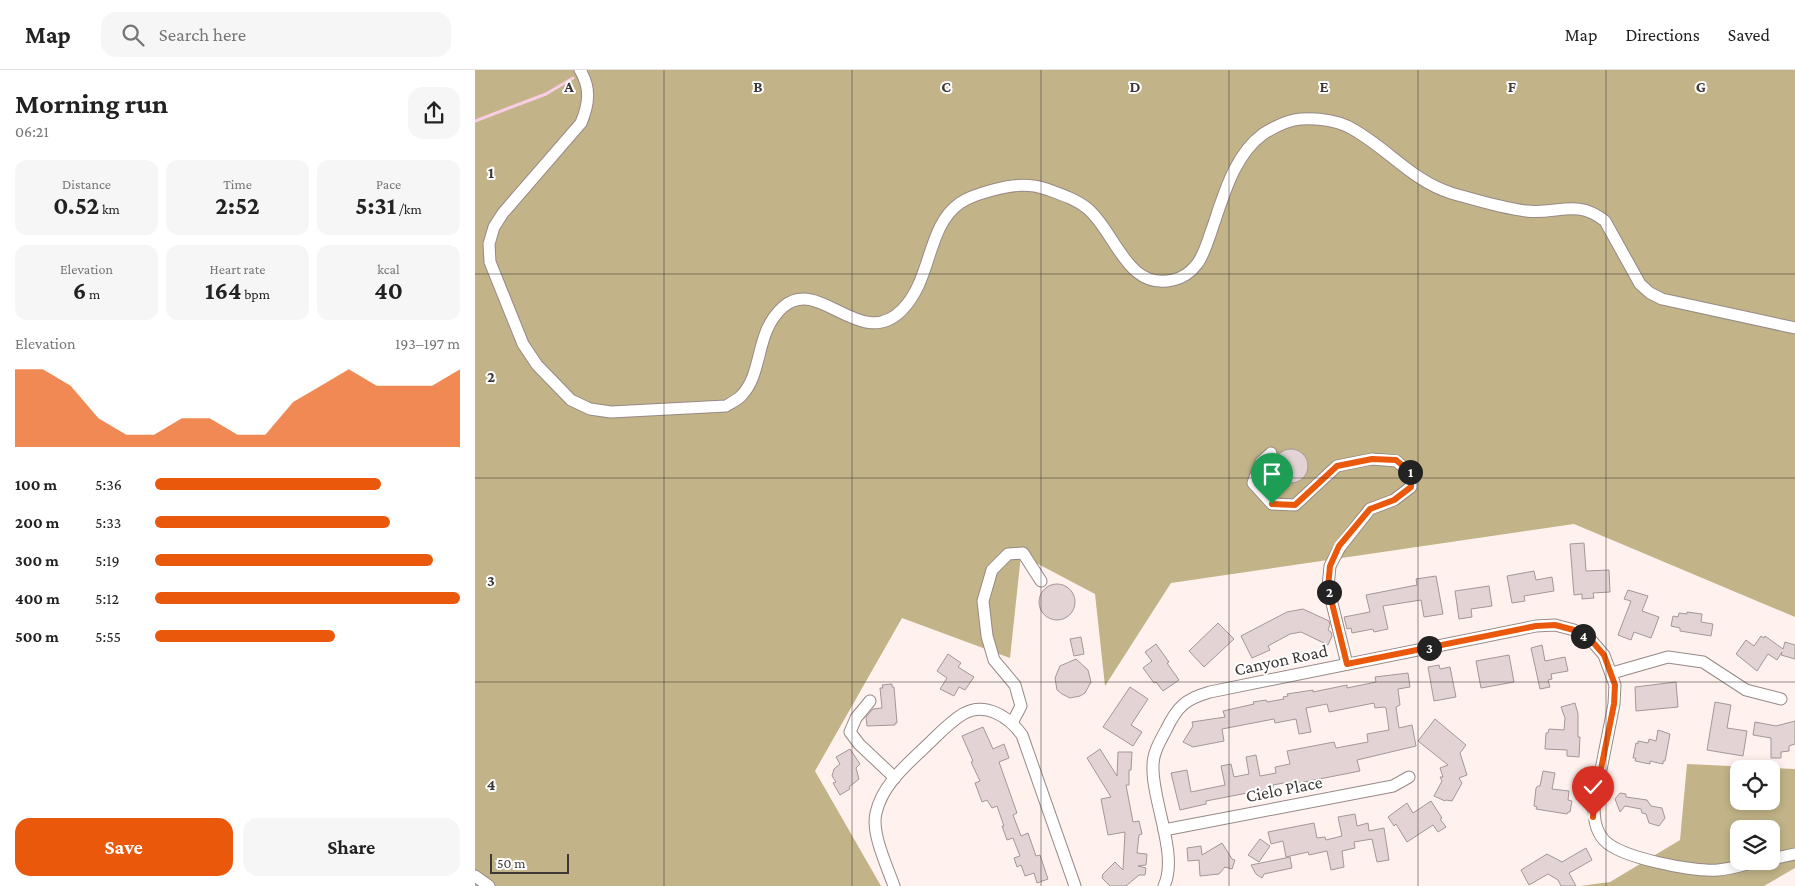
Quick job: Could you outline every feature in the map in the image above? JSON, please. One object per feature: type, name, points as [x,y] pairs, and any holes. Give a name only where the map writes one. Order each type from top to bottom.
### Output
[{"type":"street","points":[[580,70],[585,78],[589,93],[587,109],[581,123],[503,212],[494,227],[489,244],[490,262],[523,344],[537,365],[555,385],[571,400],[590,408],[611,412],[726,406],[740,397],[751,384],[761,342],[772,319],[791,301],[800,298],[810,299],[859,322],[883,322],[903,309],[917,290],[927,268],[939,228],[948,213],[962,202],[978,194],[1009,186],[1037,186],[1064,195],[1087,208],[1105,228],[1127,263],[1136,273],[1148,279],[1161,282],[1174,280],[1186,275],[1196,266],[1203,254],[1227,188],[1239,162],[1253,141],[1274,126],[1298,119],[1324,120],[1346,126],[1425,182],[1447,192],[1495,205],[1531,212],[1576,208],[1587,209],[1605,221],[1640,284],[1650,293],[1662,299],[1795,328]]},
{"type":"street","points":[[1271,453],[1261,462],[1253,482],[1272,504],[1295,505],[1337,466],[1372,459],[1396,460],[1410,472],[1411,487],[1394,500],[1370,509],[1339,546],[1330,566],[1328,587],[1347,664]]},
{"type":"street","points":[[1012,722],[1021,706],[1015,685],[995,660],[987,636],[983,601],[992,570],[1008,554],[1023,553],[1041,581]]},
{"type":"street","name":"Canyon Road","points":[[1164,886],[1168,864],[1164,830],[1153,779],[1153,763],[1157,747],[1175,712],[1185,702],[1210,692],[1536,626],[1555,625],[1574,630],[1591,640],[1604,655],[1615,685],[1614,704],[1593,817],[1597,830],[1604,840],[1626,854],[1696,870],[1720,870],[1730,868]]},
{"type":"street","points":[[1611,673],[1668,657],[1703,662],[1746,690],[1781,699]]},
{"type":"street","points":[[870,701],[856,718],[850,732],[853,738],[895,778]]},
{"type":"street","points":[[894,886],[875,828],[875,815],[879,801],[895,778],[946,727],[965,713],[978,710],[991,711],[1003,716],[1012,722],[1022,735],[1075,886]]},
{"type":"street","name":"Cielo Place","points":[[1164,830],[1393,786],[1409,777]]},
{"type":"street","points":[[1780,857],[1795,854]]},
{"type":"street","points":[[475,876],[489,886]]},
{"type":"shaded area","points":[[475,70],[1795,70],[1795,617],[1574,524],[1171,583],[1105,686],[1095,594],[1021,555],[1010,658],[902,618],[815,771],[881,886],[475,886]]},
{"type":"shaded area","points":[[1687,764],[1730,766],[1730,810],[1780,810],[1780,768],[1795,769],[1795,868],[1764,886],[1580,886],[1610,882],[1680,840]]},
{"type":"building","points":[[1291,449],[1298,450],[1303,454],[1307,459],[1307,473],[1303,478],[1298,482],[1291,483],[1284,482],[1279,478],[1275,473],[1274,466],[1275,459],[1279,454],[1284,450]]},
{"type":"building","points":[[1584,543],[1586,571],[1609,570],[1610,592],[1593,593],[1594,598],[1582,599],[1582,594],[1574,595],[1570,544]]},
{"type":"building","points":[[1534,571],[1536,580],[1552,577],[1554,591],[1524,596],[1525,601],[1512,603],[1507,576]]},
{"type":"building","points":[[1436,576],[1443,614],[1424,617],[1421,600],[1383,606],[1388,629],[1374,632],[1373,629],[1352,633],[1351,628],[1347,629],[1344,617],[1370,612],[1366,595],[1417,585],[1416,579]]},
{"type":"building","points":[[1057,584],[1064,585],[1070,589],[1074,595],[1074,609],[1070,615],[1064,619],[1057,620],[1050,619],[1044,615],[1040,609],[1039,602],[1040,595],[1044,589],[1050,585]]},
{"type":"building","points":[[1489,586],[1492,606],[1471,609],[1472,617],[1459,619],[1455,591]]},
{"type":"building","points":[[1628,590],[1648,596],[1642,611],[1659,617],[1651,638],[1634,632],[1631,640],[1618,635],[1631,601],[1624,599]]},
{"type":"building","points":[[1303,609],[1329,621],[1328,630],[1332,636],[1328,645],[1301,632],[1290,634],[1268,646],[1270,650],[1252,658],[1241,636],[1287,612]]},
{"type":"building","points":[[1687,612],[1702,614],[1701,622],[1713,624],[1711,636],[1680,631],[1680,628],[1671,626],[1673,616],[1678,617],[1679,613],[1687,614]]},
{"type":"building","points":[[1218,623],[1234,639],[1204,667],[1189,651]]},
{"type":"building","points":[[1761,636],[1764,638],[1765,636],[1783,649],[1785,642],[1795,645],[1795,659],[1781,655],[1782,652],[1777,660],[1768,654],[1757,671],[1736,654],[1746,640],[1754,646]]},
{"type":"building","points":[[1081,637],[1084,654],[1074,656],[1070,639]]},
{"type":"building","points":[[1156,644],[1179,680],[1163,691],[1156,682],[1154,683],[1143,668],[1152,661],[1145,652]]},
{"type":"building","points":[[1542,645],[1545,661],[1565,657],[1568,671],[1551,674],[1552,679],[1548,680],[1550,687],[1540,689],[1531,648]]},
{"type":"building","points":[[948,654],[961,663],[958,667],[974,677],[965,690],[959,687],[954,696],[940,689],[947,678],[937,671]]},
{"type":"building","points":[[1509,655],[1514,682],[1481,688],[1476,661]]},
{"type":"building","points":[[1076,659],[1088,670],[1091,682],[1085,693],[1070,698],[1057,690],[1055,678],[1060,666]]},
{"type":"building","points":[[1439,665],[1440,669],[1450,667],[1456,697],[1434,701],[1428,667]]},
{"type":"building","points":[[1408,673],[1410,687],[1398,689],[1400,705],[1396,707],[1399,728],[1412,725],[1416,746],[1357,760],[1360,771],[1294,784],[1294,781],[1273,785],[1273,788],[1206,801],[1206,804],[1180,810],[1171,773],[1187,770],[1191,792],[1225,785],[1221,766],[1231,764],[1234,777],[1249,774],[1246,757],[1256,755],[1260,776],[1276,773],[1275,767],[1290,764],[1287,751],[1334,742],[1336,748],[1368,742],[1367,734],[1389,730],[1386,708],[1375,708],[1374,703],[1329,712],[1327,704],[1306,708],[1311,732],[1299,734],[1296,719],[1275,723],[1274,719],[1222,729],[1224,741],[1193,747],[1183,742],[1193,726],[1192,722],[1225,717],[1223,711],[1254,704],[1253,702],[1284,699],[1283,697],[1288,696],[1287,694],[1313,690],[1313,692],[1347,685],[1347,688],[1376,682],[1375,677]]},
{"type":"building","points":[[1676,682],[1678,707],[1636,711],[1635,687]]},
{"type":"building","points":[[892,684],[892,687],[894,687],[897,723],[895,725],[867,726],[866,717],[873,709],[882,708],[880,688],[883,688],[882,685]]},
{"type":"building","points":[[1130,687],[1148,699],[1131,725],[1142,732],[1133,746],[1103,727]]},
{"type":"building","points":[[1715,702],[1731,705],[1727,728],[1747,731],[1743,756],[1707,750]]},
{"type":"building","points":[[1575,703],[1578,714],[1578,737],[1580,737],[1579,757],[1567,756],[1567,750],[1545,749],[1546,733],[1548,733],[1549,729],[1564,730],[1565,718],[1561,707]]},
{"type":"building","points":[[1435,719],[1466,745],[1460,753],[1467,775],[1459,778],[1462,783],[1452,801],[1445,801],[1434,796],[1442,781],[1440,777],[1443,777],[1440,768],[1448,765],[1418,741]]},
{"type":"building","points":[[1795,721],[1795,744],[1789,746],[1789,751],[1781,752],[1781,758],[1771,758],[1771,738],[1753,735],[1755,722],[1776,726]]},
{"type":"building","points":[[983,727],[993,749],[1004,744],[1009,758],[999,762],[1017,813],[1013,815],[1021,836],[1028,833],[1036,856],[1040,855],[1048,879],[1037,883],[1034,873],[1025,876],[1021,865],[1017,867],[1014,858],[1020,856],[1013,838],[1007,840],[997,806],[992,808],[987,800],[982,802],[975,783],[980,781],[962,736]]},
{"type":"building","points":[[1658,730],[1670,734],[1663,764],[1650,761],[1650,764],[1635,761],[1636,758],[1633,758],[1636,743],[1638,744],[1638,741],[1648,743],[1649,739],[1656,741]]},
{"type":"building","points":[[850,749],[860,764],[856,768],[859,779],[849,787],[850,789],[840,795],[833,783],[836,782],[832,776],[834,769],[840,764],[836,757]]},
{"type":"building","points":[[1100,749],[1117,776],[1118,752],[1132,752],[1129,785],[1126,785],[1133,822],[1139,821],[1142,834],[1139,835],[1137,853],[1147,854],[1146,865],[1138,866],[1146,868],[1145,875],[1139,875],[1126,886],[1110,886],[1102,878],[1103,874],[1115,862],[1123,870],[1125,832],[1108,835],[1101,799],[1111,797],[1087,758]]},
{"type":"building","points":[[1543,771],[1555,773],[1552,789],[1569,791],[1568,800],[1572,801],[1570,812],[1567,814],[1536,809],[1537,807],[1534,806],[1536,788],[1540,786]]},
{"type":"building","points":[[1620,793],[1626,794],[1626,797],[1647,800],[1651,806],[1662,808],[1665,818],[1659,826],[1649,823],[1646,814],[1642,813],[1641,809],[1625,806],[1620,812],[1615,799]]},
{"type":"building","points":[[1431,801],[1446,827],[1438,832],[1433,825],[1407,842],[1396,824],[1394,826],[1388,817],[1407,803],[1413,813]]},
{"type":"building","points":[[1355,814],[1357,826],[1368,823],[1369,831],[1384,828],[1389,860],[1377,862],[1372,839],[1354,842],[1355,848],[1342,851],[1344,867],[1331,870],[1327,851],[1309,855],[1308,852],[1286,857],[1283,841],[1271,844],[1268,832],[1314,823],[1317,838],[1325,837],[1326,840],[1342,836],[1338,817]]},
{"type":"building","points":[[1260,839],[1270,846],[1259,862],[1248,855]]},
{"type":"building","points":[[1222,843],[1232,859],[1235,860],[1232,869],[1225,867],[1219,874],[1200,876],[1199,860],[1188,861],[1187,848],[1201,846],[1202,855]]},
{"type":"building","points":[[1586,848],[1592,860],[1569,873],[1576,886],[1561,886],[1558,880],[1548,874],[1529,885],[1521,870],[1547,854],[1562,862]]},
{"type":"building","points":[[1290,857],[1292,868],[1264,874],[1262,878],[1256,874],[1251,865]]},
{"type":"waterway","points":[[475,121],[546,94],[573,78]]},
{"type":"route","points":[[1272,504],[1295,505],[1337,466],[1372,459],[1396,460],[1410,472],[1411,487],[1394,500],[1370,509],[1339,546],[1330,566],[1328,587],[1347,664],[1536,626],[1555,625],[1574,630],[1591,640],[1604,655],[1615,685],[1614,704],[1593,817]]}]
